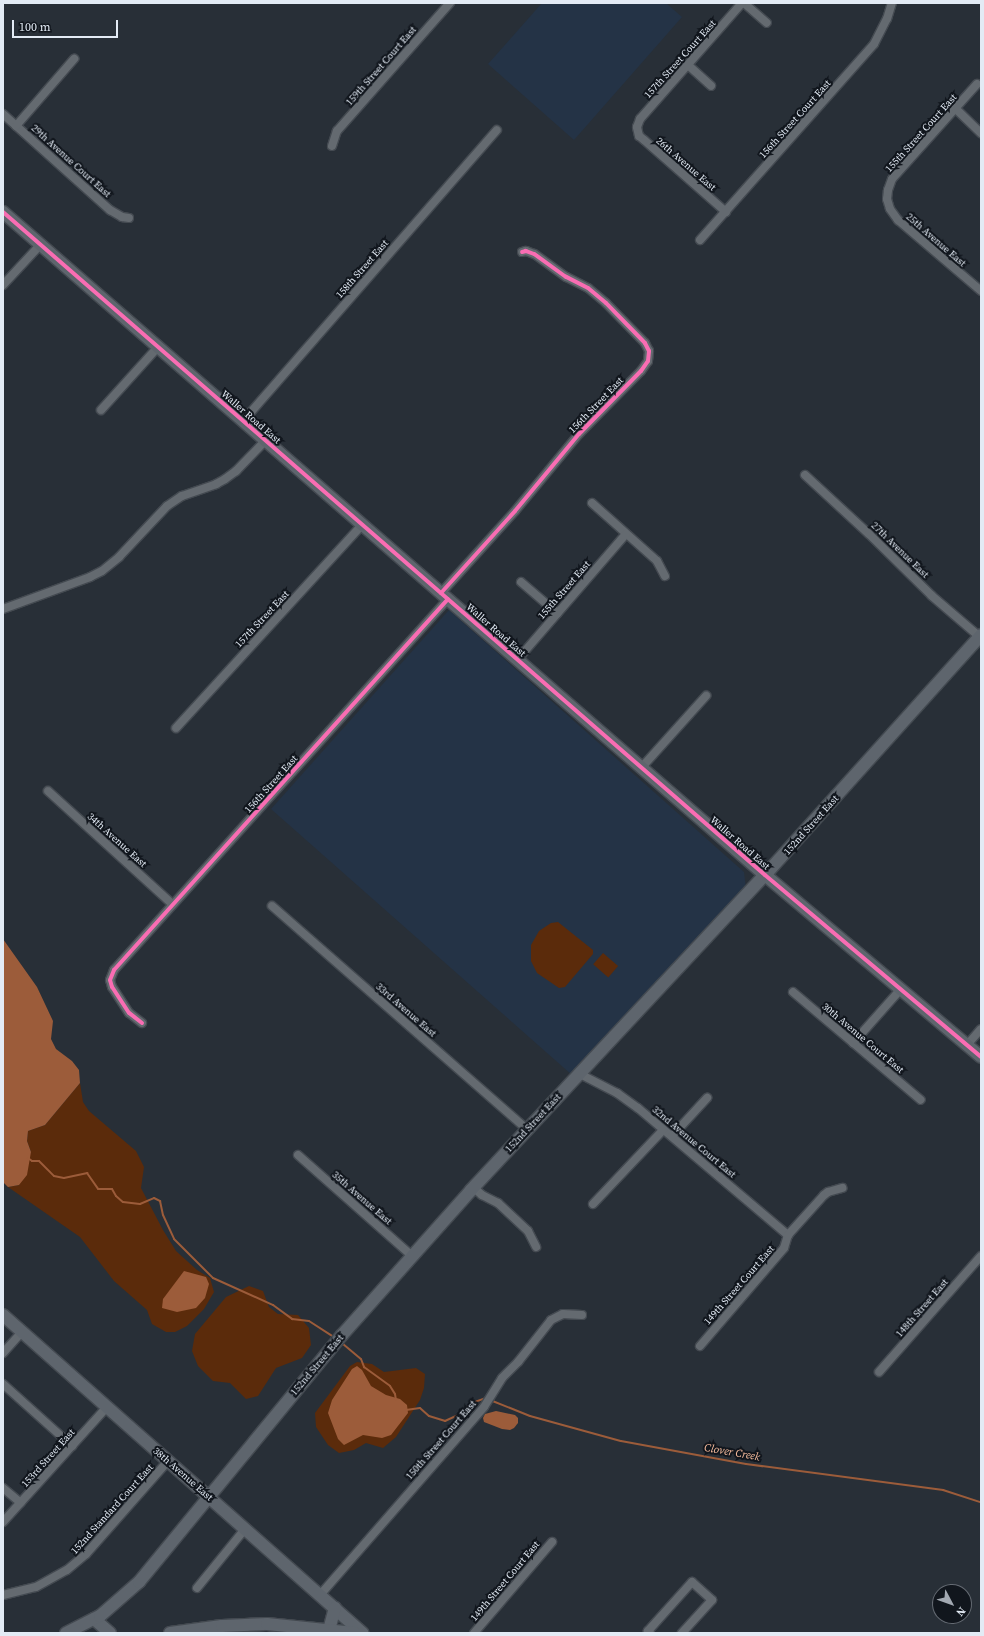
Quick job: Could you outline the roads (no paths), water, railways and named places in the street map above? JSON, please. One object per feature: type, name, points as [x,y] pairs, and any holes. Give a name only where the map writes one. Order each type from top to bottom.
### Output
[{"type":"street","name":"159th Street Court East","points":[[332,146],[337,131],[450,3]]},
{"type":"street","points":[[743,3],[767,23]]},
{"type":"street","name":"157th Street Court East","points":[[637,130],[640,119],[743,3]]},
{"type":"street","name":"156th Street Court East","points":[[700,240],[874,44],[884,26],[892,3]]},
{"type":"street","points":[[16,126],[74,59]]},
{"type":"street","points":[[688,65],[711,86]]},
{"type":"street","name":"155th Street Court East","points":[[887,199],[888,190],[892,179],[956,110],[977,84]]},
{"type":"street","points":[[956,110],[981,133]]},
{"type":"street","name":"29th Avenue Court East","points":[[3,114],[110,210],[122,217],[128,218]]},
{"type":"street","name":"158th Street East","points":[[243,421],[497,130]]},
{"type":"street","name":"26th Avenue East","points":[[637,130],[644,140],[726,212]]},
{"type":"street","name":"25th Avenue East","points":[[887,199],[890,209],[898,220],[981,291]]},
{"type":"street","name":"Waller Road East","points":[[3,212],[766,875],[981,1057]]},
{"type":"street","points":[[3,285],[41,244]]},
{"type":"street","name":"156th Street East","points":[[142,1023],[129,1012],[120,1001],[110,982],[114,970],[445,596],[579,434],[641,371],[648,361],[649,352],[645,343],[606,303],[588,288],[566,277],[534,254],[526,250],[522,252]]},
{"type":"street","points":[[101,410],[158,347]]},
{"type":"street","points":[[3,609],[102,571],[119,557],[167,506],[182,496],[216,484],[225,479],[236,471],[266,440]]},
{"type":"street","name":"27th Avenue East","points":[[805,475],[874,539],[932,596],[980,637]]},
{"type":"street","points":[[592,503],[657,561],[665,576]]},
{"type":"street","name":"157th Street East","points":[[176,728],[363,524]]},
{"type":"street","name":"155th Street East","points":[[518,659],[626,534]]},
{"type":"street","points":[[521,582],[558,613]]},
{"type":"street","name":"152nd Street East","points":[[66,1633],[94,1619],[123,1598],[139,1582],[322,1359],[473,1187],[766,875],[980,637]]},
{"type":"street","points":[[642,767],[706,696]]},
{"type":"street","name":"34th Avenue East","points":[[48,791],[172,904]]},
{"type":"street","name":"33rd Avenue East","points":[[272,906],[527,1129]]},
{"type":"street","points":[[853,1043],[901,989]]},
{"type":"street","name":"30th Avenue Court East","points":[[793,992],[920,1100]]},
{"type":"street","points":[[967,1045],[981,1029]]},
{"type":"street","name":"32nd Avenue Court East","points":[[580,1074],[617,1093],[638,1108],[788,1235]]},
{"type":"street","points":[[672,1136],[707,1098]]},
{"type":"street","points":[[593,1204],[663,1130]]},
{"type":"street","name":"35th Avenue East","points":[[298,1156],[412,1256]]},
{"type":"street","points":[[473,1187],[482,1195],[498,1202],[528,1231],[536,1248]]},
{"type":"street","name":"149th Street Court East","points":[[700,1346],[784,1248],[788,1235],[824,1195],[828,1192],[842,1188]]},
{"type":"street","name":"148th Street East","points":[[879,1372],[981,1256]]},
{"type":"street","name":"150th Street Court East","points":[[320,1595],[484,1407],[502,1378],[518,1362],[551,1320],[563,1314],[582,1315]]},
{"type":"street","name":"38th Avenue East","points":[[3,1315],[363,1633]]},
{"type":"street","points":[[3,1353],[22,1332]]},
{"type":"street","points":[[3,1384],[72,1446]]},
{"type":"street","name":"153rd Street East","points":[[3,1522],[107,1407]]},
{"type":"street","name":"152nd Standard Court East","points":[[3,1595],[36,1587],[67,1570],[86,1554],[168,1461]]},
{"type":"street","points":[[3,1488],[20,1504]]},
{"type":"street","points":[[198,1588],[246,1529]]},
{"type":"street","name":"149th Street Court East","points":[[474,1633],[552,1542]]},
{"type":"street","points":[[650,1633],[648,1631],[692,1582],[712,1600],[682,1633]]},
{"type":"street","points":[[329,1630],[335,1608]]},
{"type":"street","points":[[94,1619],[110,1633]]},
{"type":"street","points":[[170,1633],[239,1625],[267,1624],[355,1633]]},
{"type":"waterway","points":[[28,1158],[32,1161],[39,1161],[54,1176],[64,1178],[87,1173],[98,1189],[112,1189],[116,1196],[123,1202],[140,1204],[154,1198],[160,1201],[163,1215],[174,1239],[213,1278],[273,1305],[292,1319],[309,1321],[332,1336]]},
{"type":"waterway","points":[[343,1344],[361,1359],[364,1367],[390,1386],[395,1394],[396,1400]]},
{"type":"waterway","points":[[406,1410],[420,1408],[429,1416],[445,1421],[460,1414],[472,1403],[486,1398]]},
{"type":"waterway","name":"Clover Creek","points":[[490,1400],[530,1416],[621,1441],[746,1464],[943,1490],[981,1502]]}]
